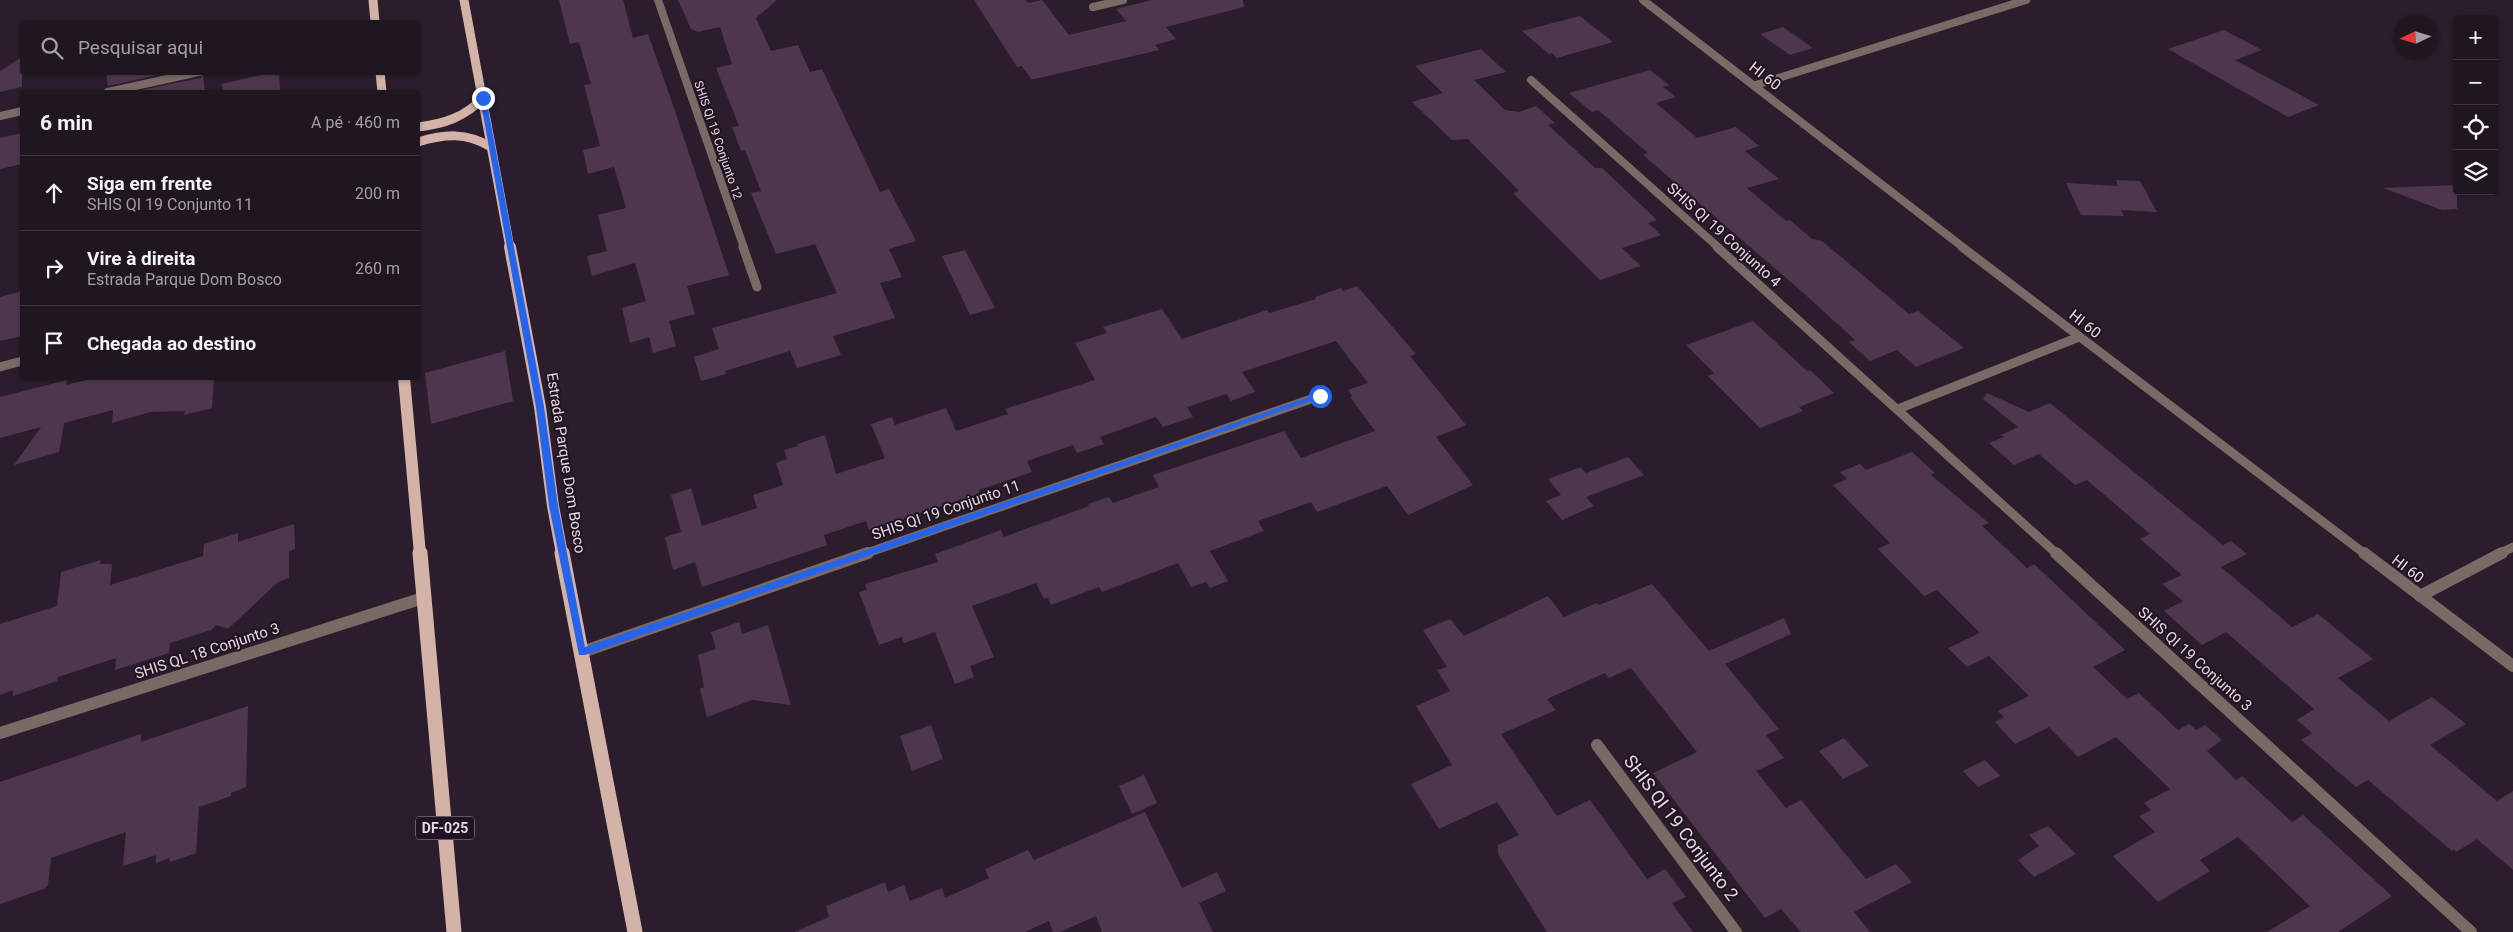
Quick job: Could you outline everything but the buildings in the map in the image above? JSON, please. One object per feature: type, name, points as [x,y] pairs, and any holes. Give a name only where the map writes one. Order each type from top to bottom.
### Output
[{"type":"main road","points":[[373,0],[375,20]]},
{"type":"main road","name":"Estrada Parque Dom Bosco","points":[[464,0],[540,407],[553,506],[636,932]]},
{"type":"main road","points":[[380,75],[382,90]]},
{"type":"main road","points":[[420,127],[457,118],[472,110],[483,98]]},
{"type":"main road","points":[[420,141],[438,136],[462,134],[477,138],[491,147]]},
{"type":"main road","name":"DF-025","points":[[404,380],[454,932]]},
{"type":"street","name":"SHIS QI 19 Conjunto 12","points":[[658,0],[757,287]]},
{"type":"street","points":[[1093,7],[1123,0]]},
{"type":"street","name":"HI 60","points":[[1643,0],[1756,85],[2079,337],[2513,666]]},
{"type":"street","points":[[1756,85],[2026,0]]},
{"type":"street","points":[[117,90],[185,75]]},
{"type":"street","name":"SHIS QI 19 Conjunto 4","points":[[1531,80],[1898,409]]},
{"type":"street","points":[[0,116],[20,112]]},
{"type":"street","points":[[1898,409],[2079,337]]},
{"type":"street","points":[[0,366],[20,361]]},
{"type":"street","name":"SHIS QI 19 Conjunto 11","points":[[582,652],[1320,396]]},
{"type":"street","name":"SHIS QI 19 Conjunto 3","points":[[1898,409],[2471,932]]},
{"type":"street","points":[[2420,596],[2513,547]]},
{"type":"street","name":"SHIS QL 18 Conjunto 3","points":[[0,733],[423,598]]},
{"type":"street","name":"SHIS QI 19 Conjunto 2","points":[[1597,745],[1736,932]]},
{"type":"route","points":[[483,98],[540,407],[553,506],[582,652],[1320,396]]}]
